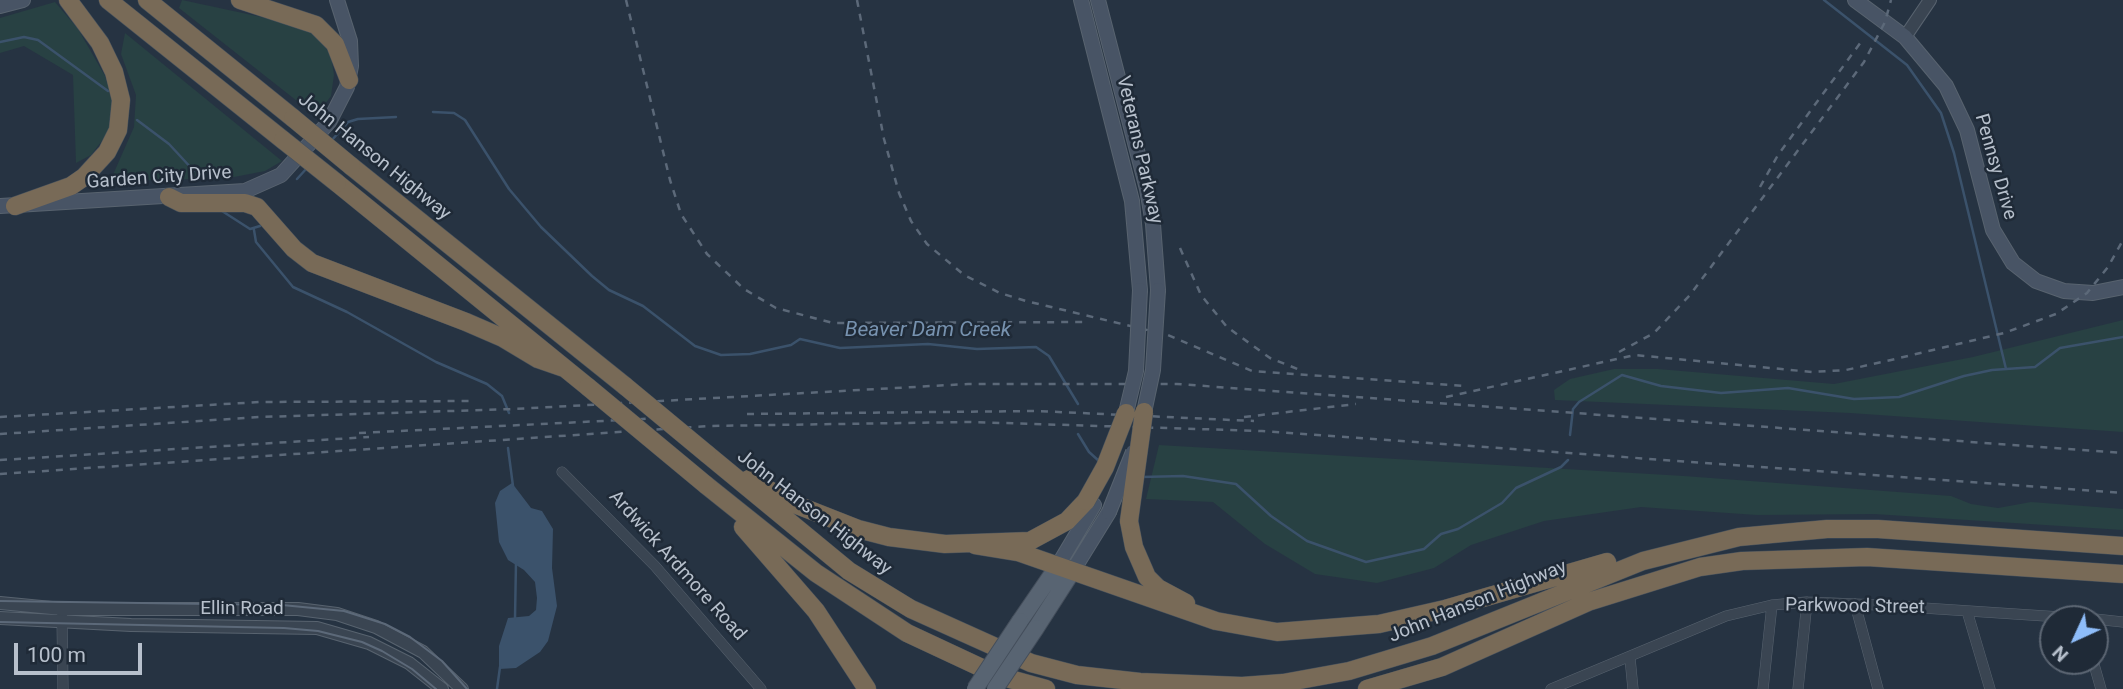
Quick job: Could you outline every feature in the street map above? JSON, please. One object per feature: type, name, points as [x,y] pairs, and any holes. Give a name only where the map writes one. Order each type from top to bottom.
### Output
[{"type":"highway","points":[[7,206],[71,186],[84,177],[107,152],[118,130],[121,100],[114,72],[100,43],[68,0]]},
{"type":"highway","points":[[108,0],[816,573],[907,633],[999,676],[1046,689]]},
{"type":"highway","name":"John Hanson Highway","points":[[147,0],[849,570],[911,609],[1031,663],[1077,675],[1140,682],[1242,686],[1283,683],[1349,671],[1432,646],[1643,561],[1709,544],[1784,532],[1853,529],[2123,546]]},
{"type":"highway","points":[[245,1],[285,0]]},
{"type":"highway","points":[[245,1],[316,25],[335,44],[349,80]]},
{"type":"highway","points":[[169,197],[181,204],[244,203],[257,207],[293,249],[312,262],[466,322],[503,338],[538,359],[564,368]]},
{"type":"highway","points":[[707,454],[797,505],[858,529],[917,542],[1016,544],[1041,538],[1090,503],[1105,467],[1135,413]]},
{"type":"highway","points":[[1135,413],[1129,521],[1134,547],[1147,577],[1179,600],[1212,614],[1249,624],[1312,630]]},
{"type":"highway","points":[[706,485],[719,506],[755,538],[803,594],[867,689]]},
{"type":"highway","points":[[975,545],[1018,552],[1216,621],[1277,632],[1390,622],[1625,558],[1709,544]]},
{"type":"highway","points":[[1386,689],[1587,602],[1688,570],[1742,561],[1867,557],[2123,574]]},
{"type":"highway","points":[[838,643],[861,689]]},
{"type":"highway","points":[[1367,689],[1442,667]]},
{"type":"main road","points":[[0,6],[23,0]]},
{"type":"main road","points":[[337,0],[350,41],[349,80]]},
{"type":"main road","name":"Veterans Parkway","points":[[975,689],[1020,621],[1109,512],[1128,468],[1135,413],[1140,290],[1132,201],[1081,0]]},
{"type":"main road","name":"Veterans Parkway","points":[[1098,0],[1147,189],[1153,223],[1158,290],[1153,370],[1135,413]]},
{"type":"main road","name":"Pennsy Drive","points":[[1855,0],[1905,37],[1934,69],[1954,99],[1970,140],[1993,230],[2007,256],[2029,277],[2057,289],[2093,293],[2123,287]]},
{"type":"main road","name":"Garden City Drive","points":[[7,206],[245,191],[281,175],[306,150],[338,108],[349,80]]},
{"type":"main road","name":"Veterans Parkway","points":[[995,689],[1036,628],[1065,569],[1090,503]]},
{"type":"street","points":[[1905,37],[1930,0]]},
{"type":"street","name":"Ardwick Ardmore Road","points":[[562,472],[655,566],[761,689]]},
{"type":"street","points":[[1798,689],[1807,602]]},
{"type":"street","name":"Parkwood Street","points":[[1551,689],[1726,616],[1772,605],[1807,602],[2039,616]]},
{"type":"street","name":"Ellin Road","points":[[0,603],[131,625],[317,628],[369,643],[409,663],[442,689]]},
{"type":"street","points":[[1855,604],[1878,689]]},
{"type":"street","points":[[1763,689],[1772,605]]},
{"type":"street","name":"Ellin Road","points":[[0,618],[298,609],[337,614],[376,627],[423,652],[462,689]]},
{"type":"street","points":[[1967,611],[1990,689]]},
{"type":"street","points":[[62,615],[63,689]]},
{"type":"street","points":[[1630,658],[1633,689]]},
{"type":"green space","points":[[182,0],[303,26],[317,35],[331,56],[334,75],[331,96],[316,116],[179,8]]},
{"type":"green space","points":[[55,2],[78,29],[105,76],[113,103],[114,125],[91,155],[76,163],[73,75],[24,46],[0,53],[0,18]]},
{"type":"green space","points":[[125,33],[282,161],[265,171],[229,178],[119,181],[112,177],[134,127],[136,95],[121,54]]},
{"type":"green space","points":[[2123,320],[2123,432],[1850,413],[1555,400],[1554,390],[1570,379],[1614,369],[1658,369],[1834,384],[1973,357]]},
{"type":"green space","points":[[1159,445],[1684,476],[1951,496],[1971,504],[1998,508],[2031,502],[2123,509],[2123,530],[1874,514],[1757,515],[1641,507],[1544,521],[1471,545],[1434,568],[1377,583],[1315,574],[1265,544],[1213,502],[1146,499]]},
{"type":"water","points":[[512,483],[531,508],[542,511],[553,529],[552,568],[557,606],[548,641],[540,652],[516,668],[499,669],[499,646],[508,618],[529,616],[536,610],[537,598],[535,582],[524,570],[508,560],[499,542],[495,503],[500,491]]},
{"type":"waterway","points":[[1824,0],[1907,65],[1941,113],[1954,153],[2006,369]]},
{"type":"waterway","name":"Beaver Dam Creek","points":[[0,42],[24,37],[38,40],[108,91]]},
{"type":"waterway","name":"Beaver Dam Creek","points":[[433,112],[454,113],[465,120],[509,189],[541,227],[592,276],[609,290],[643,306],[695,346],[721,355],[750,354],[791,345],[800,339],[840,348],[928,344],[977,349],[1036,347],[1049,356],[1078,404]]},
{"type":"waterway","name":"Beaver Dam Creek","points":[[332,140],[348,122],[396,117]]},
{"type":"waterway","name":"Beaver Dam Creek","points":[[137,120],[169,144],[194,171]]},
{"type":"waterway","name":"Beaver Dam Creek","points":[[297,179],[307,168]]},
{"type":"waterway","name":"Beaver Dam Creek","points":[[222,211],[250,229],[260,226]]},
{"type":"waterway","points":[[254,230],[256,242],[293,287],[347,312],[436,362],[487,384],[502,396],[509,413]]},
{"type":"waterway","name":"Beaver Dam Creek","points":[[1570,435],[1573,409],[1579,402],[1622,375],[1661,386],[1721,393],[1788,388],[1854,399],[1899,397],[1964,376],[1992,370],[2035,367],[2060,348],[2123,337]]},
{"type":"waterway","name":"Beaver Dam Creek","points":[[1078,434],[1089,452],[1099,461]]},
{"type":"waterway","points":[[508,448],[513,486]]},
{"type":"waterway","name":"Beaver Dam Creek","points":[[1141,477],[1183,476],[1236,484],[1271,516],[1307,541],[1366,562],[1424,549],[1441,534],[1458,529],[1502,503],[1516,488],[1561,467],[1568,460]]},
{"type":"waterway","points":[[515,618],[516,562]]},
{"type":"waterway","points":[[497,689],[500,667]]},
{"type":"tram line","points":[[0,601],[282,605],[344,611],[385,624],[410,637],[442,661],[467,689]]},
{"type":"tram line","points":[[0,622],[318,631],[362,642],[382,651],[412,669],[436,689]]},
{"type":"railway","points":[[626,0],[670,180],[681,214],[707,254],[744,289],[776,308],[833,323],[1087,322]]},
{"type":"railway","points":[[857,0],[884,139],[899,193],[911,221],[927,244],[964,275],[1000,293],[1026,301],[1168,335],[1252,371],[1466,386]]},
{"type":"railway","points":[[1619,352],[1654,333],[1690,295],[1864,62],[1885,22],[1891,0]]},
{"type":"railway","points":[[1760,187],[1778,155],[1861,42]]},
{"type":"railway","points":[[1446,397],[1635,355],[1812,372],[1846,370],[1891,360],[2004,333],[2056,314],[2087,293],[2108,267],[2123,240]]},
{"type":"railway","points":[[1180,248],[1201,295],[1227,327],[1270,358],[1300,370]]},
{"type":"railway","points":[[0,434],[260,417],[515,409],[968,384],[1177,384],[2123,453]]},
{"type":"railway","points":[[0,417],[260,402],[472,401]]},
{"type":"railway","points":[[1244,417],[1356,404]]},
{"type":"railway","points":[[747,414],[1037,411],[1254,421]]},
{"type":"railway","points":[[359,433],[663,418]]},
{"type":"railway","points":[[0,474],[708,426],[970,422],[1262,431],[2123,493]]},
{"type":"railway","points":[[0,460],[369,437]]}]
